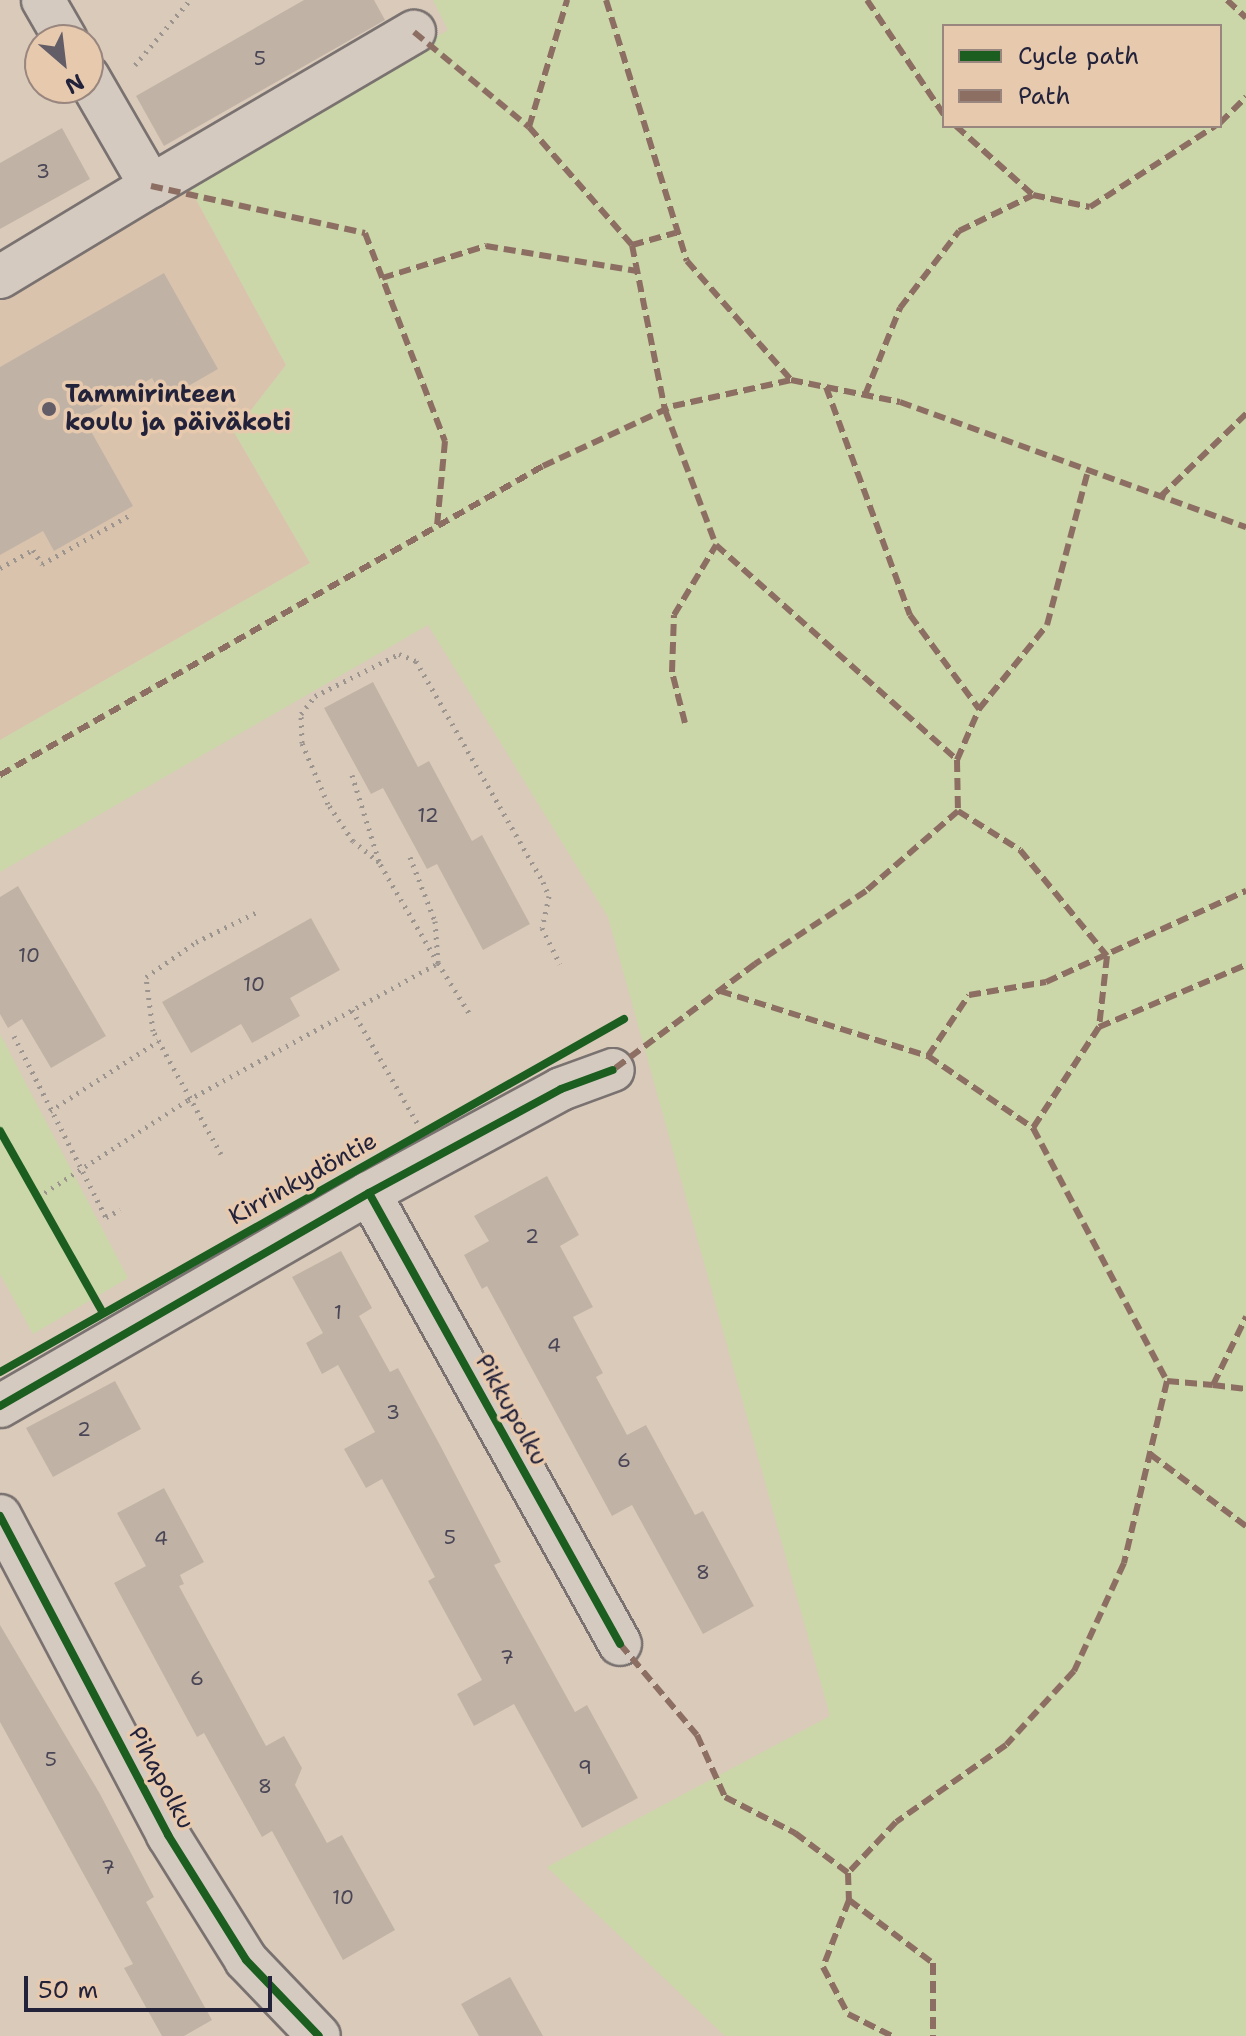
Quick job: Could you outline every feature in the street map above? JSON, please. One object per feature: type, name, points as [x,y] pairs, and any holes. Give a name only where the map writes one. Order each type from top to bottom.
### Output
[{"type":"street","points":[[43,0],[57,24]]},
{"type":"street","points":[[0,277],[414,32]]},
{"type":"street","points":[[104,104],[151,186]]},
{"type":"street","name":"Kirrinkydöntie","points":[[0,1406],[369,1193],[561,1089],[613,1070]]},
{"type":"street","name":"Pikkupolku","points":[[369,1193],[620,1644]]},
{"type":"street","name":"Pihapolku","points":[[0,1516],[168,1835],[246,1960],[319,2036]]},
{"type":"path","points":[[135,65],[190,0]]},
{"type":"path","points":[[0,568],[33,550],[42,564],[132,514]]},
{"type":"path","points":[[379,862],[353,841],[328,804],[302,743],[301,714],[315,696],[399,654],[416,661],[543,882],[549,896],[542,928],[560,964]]},
{"type":"path","points":[[352,775],[379,862],[471,1016]]},
{"type":"path","points":[[410,857],[435,921],[438,963]]},
{"type":"path","points":[[221,1154],[188,1100],[158,1041],[146,977],[196,942],[257,912]]},
{"type":"path","points":[[38,1197],[188,1100],[438,963]]},
{"type":"path","points":[[352,1010],[423,1134]]},
{"type":"path","points":[[14,1036],[79,1170],[106,1217],[120,1210]]},
{"type":"path","points":[[50,1111],[158,1041]]},
{"type":"path","points":[[30,1184],[45,1210]]},
{"type":"shaded area","points":[[185,179],[286,365],[234,432],[310,563],[0,740],[0,280]]},
{"type":"green space","points":[[433,0],[1246,0],[1246,2036],[725,2036],[547,1867],[830,1716],[608,917],[428,625],[0,872],[0,740],[310,563],[234,432],[286,365],[185,179],[448,30]]},
{"type":"green space","points":[[0,1034],[128,1278],[33,1334],[0,1274]]},
{"type":"building","points":[[304,0],[374,0],[385,20],[164,146],[136,96]]},
{"type":"building","points":[[62,128],[90,179],[0,229],[0,163]]},
{"type":"building","name":"Tammirinteen koulu ja päiväkoti","points":[[164,273],[218,369],[164,400],[152,378],[83,417],[133,506],[54,551],[43,531],[0,555],[0,367]]},
{"type":"building","points":[[373,682],[418,767],[429,761],[472,841],[482,835],[530,924],[483,950],[437,864],[427,869],[383,788],[371,794],[324,708]]},
{"type":"building","points":[[18,886],[106,1036],[51,1068],[22,1019],[8,1028],[0,1014],[0,897]]},
{"type":"building","points":[[311,918],[340,970],[290,998],[300,1016],[252,1043],[241,1024],[191,1053],[162,1002]]},
{"type":"building","points":[[547,1176],[579,1235],[560,1246],[593,1307],[573,1317],[603,1373],[596,1377],[627,1435],[646,1425],[695,1515],[703,1511],[754,1606],[703,1634],[632,1505],[612,1516],[487,1286],[482,1289],[464,1255],[489,1241],[474,1216]]},
{"type":"building","points":[[341,1251],[372,1308],[359,1316],[390,1372],[398,1368],[441,1447],[501,1562],[494,1565],[575,1712],[587,1705],[638,1798],[582,1828],[514,1704],[474,1726],[457,1694],[482,1680],[428,1581],[435,1577],[382,1479],[366,1488],[344,1449],[375,1432],[338,1365],[322,1374],[306,1343],[323,1333],[292,1277]]},
{"type":"building","points":[[115,1381],[141,1429],[53,1477],[26,1428]]},
{"type":"building","points":[[164,1488],[204,1562],[180,1575],[184,1584],[179,1586],[266,1746],[284,1736],[302,1768],[295,1785],[327,1843],[342,1835],[395,1930],[343,1960],[272,1831],[262,1837],[204,1733],[197,1737],[114,1583],[146,1566],[117,1513]]},
{"type":"building","points":[[0,1625],[100,1794],[154,1897],[146,1902],[212,2020],[184,2036],[162,2036],[124,1968],[133,1964],[0,1722]]},
{"type":"building","points":[[510,1977],[543,2036],[479,2036],[461,2004]]},
{"type":"marked path","points":[[529,127],[567,0]]},
{"type":"marked path","points":[[606,0],[687,261],[791,380]]},
{"type":"marked path","points":[[867,0],[942,112]]},
{"type":"marked path","points":[[1227,0],[1246,18]]},
{"type":"marked path","points":[[414,32],[529,127],[632,245],[665,410],[716,545],[957,760],[958,811],[866,891],[755,964],[613,1070]]},
{"type":"marked path","points":[[1222,121],[1246,97]]},
{"type":"marked path","points":[[958,128],[1033,195],[1090,207],[1212,128]]},
{"type":"marked path","points":[[151,186],[365,233],[445,441],[437,526]]},
{"type":"marked path","points":[[865,395],[900,308],[959,231],[1033,195]]},
{"type":"marked path","points":[[632,245],[675,233]]},
{"type":"marked path","points":[[382,278],[486,246],[637,271]]},
{"type":"marked path","points":[[0,775],[543,466],[673,406],[791,380],[900,402],[1246,527]]},
{"type":"marked path","points":[[826,387],[910,615],[979,709]]},
{"type":"marked path","points":[[1160,497],[1246,414]]},
{"type":"marked path","points":[[957,760],[979,709],[1047,625],[1088,471]]},
{"type":"marked path","points":[[685,723],[672,672],[674,615],[716,545]]},
{"type":"marked path","points":[[958,811],[1020,850],[1107,956],[1099,1027],[1033,1128]]},
{"type":"marked path","points":[[928,1056],[969,995],[1046,982],[1246,891]]},
{"type":"marked path","points":[[1099,1027],[1246,965]]},
{"type":"marked path","points":[[720,991],[928,1056],[1033,1128],[1167,1381],[1124,1563],[1074,1671],[1006,1745],[896,1822],[848,1873],[849,1900],[823,1967],[848,2014],[892,2036]]},
{"type":"marked path","points":[[1167,1381],[1213,1385],[1246,1317]]},
{"type":"marked path","points":[[1213,1385],[1246,1389]]},
{"type":"marked path","points":[[1150,1454],[1246,1526]]},
{"type":"marked path","points":[[620,1644],[697,1735],[725,1797],[795,1833],[848,1873]]},
{"type":"marked path","points":[[849,1900],[933,1963],[933,2036]]},
{"type":"cycle path","points":[[0,1372],[624,1019]]},
{"type":"cycle path","points":[[0,1406],[369,1193],[561,1089],[613,1070]]},
{"type":"cycle path","points":[[0,1131],[103,1313]]},
{"type":"cycle path","points":[[369,1193],[620,1644]]},
{"type":"cycle path","points":[[0,1516],[168,1835],[246,1960],[319,2036]]},
{"type":"place","name":"Tammirinteen koulu ja päiväkoti","points":[[49,409]]}]
